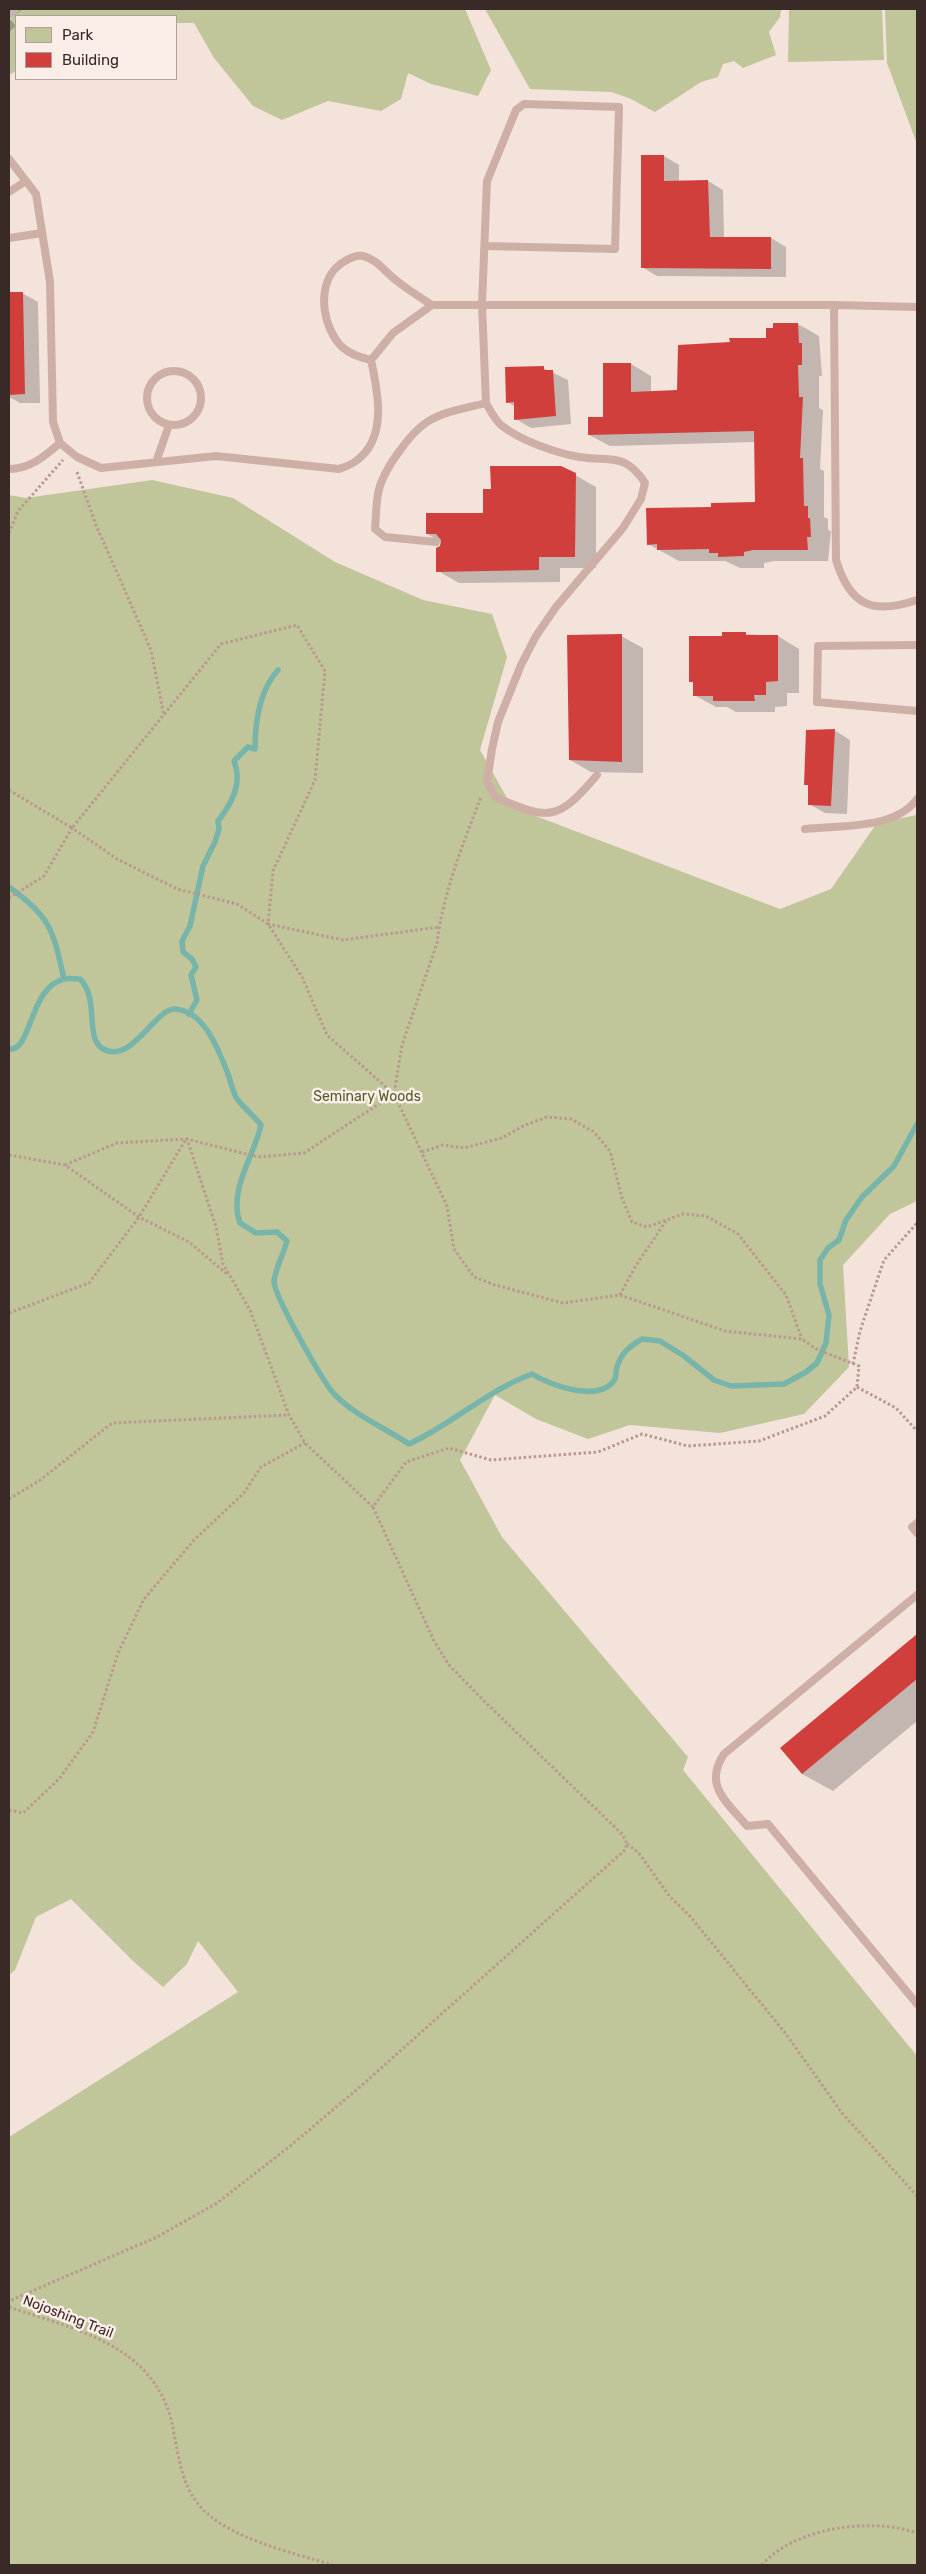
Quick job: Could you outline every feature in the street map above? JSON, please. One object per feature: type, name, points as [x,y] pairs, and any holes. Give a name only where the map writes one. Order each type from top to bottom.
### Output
[{"type":"lane","points":[[485,246],[615,249],[619,107],[524,104],[516,110],[487,181],[482,304],[486,403],[500,424],[521,438],[577,457],[622,461],[635,468],[645,483],[641,499],[623,528],[556,607],[536,636],[498,722],[487,782],[494,797],[544,815],[559,812],[576,801],[597,775]]},
{"type":"lane","points":[[9,159],[36,194],[50,282],[53,422],[60,443],[70,452],[101,468],[216,456],[338,469],[357,461],[370,445],[376,430],[378,394],[371,360]]},
{"type":"lane","points":[[9,192],[26,181]]},
{"type":"lane","points":[[9,238],[42,233]]},
{"type":"lane","points":[[371,360],[355,356],[340,345],[328,325],[324,303],[326,282],[335,267],[348,260],[362,256],[376,262],[396,280],[432,306]]},
{"type":"lane","points":[[371,360],[393,333],[432,306],[482,304],[834,305],[917,308]]},
{"type":"lane","points":[[834,305],[836,560],[842,580],[856,598],[874,606],[895,607],[917,600]]},
{"type":"lane","points":[[172,370],[181,371],[195,381],[200,389],[199,408],[187,422],[168,425],[152,415],[148,408],[147,391],[156,376],[172,370]]},
{"type":"lane","points":[[436,542],[385,537],[380,533],[375,528],[378,492],[393,460],[417,430],[428,421],[486,403]]},
{"type":"lane","points":[[156,462],[168,425]]},
{"type":"lane","points":[[9,469],[22,469],[45,456],[60,443]]},
{"type":"lane","points":[[917,645],[818,646],[817,702],[917,711]]},
{"type":"lane","points":[[805,829],[870,822],[894,817],[911,807],[917,799]]},
{"type":"lane","points":[[917,1523],[912,1527],[917,1534]]},
{"type":"lane","points":[[917,1595],[724,1754],[716,1765],[714,1781],[718,1792],[747,1826],[768,1824],[917,2004]]},
{"type":"path","points":[[9,533],[18,511],[70,452],[96,525],[151,650],[164,716]]},
{"type":"path","points":[[9,898],[44,876],[72,828],[221,644],[297,625],[325,671],[315,780],[273,871],[268,924],[302,977],[327,1035],[394,1094],[447,1206],[454,1249],[474,1277],[495,1286],[563,1303],[620,1295],[725,1331],[802,1339],[816,1349],[859,1366],[857,1387],[825,1416],[760,1441],[688,1446],[642,1434],[598,1452],[491,1460],[449,1448],[406,1462],[373,1507]]},
{"type":"path","points":[[65,1165],[117,1143],[186,1138],[258,1157],[304,1153],[394,1094],[402,1045],[437,943],[439,927],[461,848],[487,782]]},
{"type":"path","points":[[9,790],[72,828],[118,859],[185,891],[236,904],[268,924],[343,940],[439,927]]},
{"type":"path","points":[[422,1152],[443,1145],[464,1148],[502,1138],[547,1117],[571,1119],[594,1132],[610,1151],[622,1198],[632,1222],[647,1227],[683,1214],[706,1216],[738,1234],[786,1296],[802,1339]]},
{"type":"path","points":[[9,1314],[89,1283],[139,1217],[186,1138]]},
{"type":"path","points":[[186,1138],[216,1227],[223,1264],[250,1310],[289,1416],[305,1443],[373,1507],[434,1641],[445,1659],[486,1703],[624,1835],[627,1844],[638,1852],[670,1897],[689,1915],[786,2034],[842,2113],[917,2196]]},
{"type":"path","points":[[9,1155],[65,1165],[139,1217],[189,1242],[230,1277]]},
{"type":"path","points":[[620,1295],[635,1267],[667,1220]]},
{"type":"path","points":[[853,1364],[860,1331],[884,1260],[917,1223]]},
{"type":"path","points":[[857,1387],[896,1408],[917,1431]]},
{"type":"path","points":[[9,1499],[39,1481],[112,1423],[289,1416]]},
{"type":"path","points":[[9,1810],[23,1813],[59,1779],[93,1732],[118,1654],[144,1599],[194,1540],[244,1493],[261,1467],[305,1443]]},
{"type":"path","points":[[9,2301],[157,2237],[216,2203],[290,2147],[361,2086],[625,1850],[627,1844]]},
{"type":"path","name":"Nojoshing Trail","points":[[9,2307],[82,2332],[118,2349],[148,2373],[165,2400],[184,2477],[192,2496],[206,2512],[243,2534],[333,2565]]},
{"type":"path","points":[[762,2565],[788,2543],[805,2536],[846,2528],[878,2525],[905,2529],[917,2533]]},
{"type":"green space","points":[[21,9],[465,9],[491,70],[478,96],[431,84],[408,73],[401,99],[381,111],[328,101],[282,120],[253,106],[214,58],[194,23],[178,23],[178,15],[15,15]]},
{"type":"green space","points":[[485,9],[781,9],[780,17],[769,32],[776,55],[743,68],[734,61],[723,64],[718,77],[701,82],[655,112],[629,98],[611,92],[530,89]]},
{"type":"green space","points":[[789,9],[882,9],[884,60],[788,62]]},
{"type":"green space","points":[[885,9],[917,9],[917,144],[887,63]]},
{"type":"green space","points":[[15,15],[15,72],[9,75],[9,21]]},
{"type":"green space","name":"Seminary Woods","points":[[152,480],[233,498],[335,562],[423,600],[492,614],[507,657],[480,750],[512,807],[780,909],[831,889],[877,823],[917,815],[917,1201],[890,1214],[843,1265],[849,1367],[804,1414],[720,1433],[630,1425],[588,1439],[536,1419],[495,1395],[460,1460],[502,1537],[688,1757],[683,1770],[917,2056],[917,2565],[9,2565],[9,2137],[238,1992],[198,1941],[187,1964],[163,1987],[134,1962],[71,1899],[36,1917],[15,1970],[9,1975],[9,495],[26,498]]},
{"type":"building","points":[[641,155],[664,155],[664,181],[708,180],[710,237],[771,237],[771,269],[641,268]]},
{"type":"building","points":[[9,292],[23,292],[25,394],[9,395]]},
{"type":"building","points":[[773,323],[798,323],[799,343],[802,343],[802,365],[798,365],[799,397],[803,397],[800,458],[803,458],[804,506],[808,506],[808,518],[810,518],[811,537],[807,537],[808,550],[753,550],[744,552],[744,556],[718,557],[718,553],[709,553],[709,549],[657,550],[657,544],[647,545],[646,508],[711,507],[711,503],[755,502],[754,431],[588,435],[588,417],[603,417],[603,363],[631,363],[631,392],[677,390],[678,345],[730,342],[729,338],[766,338],[766,328],[773,328]]},
{"type":"building","points":[[544,366],[544,370],[553,370],[556,416],[514,420],[514,402],[506,403],[505,367]]},
{"type":"building","points":[[490,466],[561,466],[576,473],[575,557],[539,557],[539,570],[436,572],[436,548],[440,546],[441,540],[436,534],[426,534],[426,513],[483,513],[483,489],[491,489]]},
{"type":"building","points":[[722,632],[746,632],[746,635],[778,635],[778,681],[766,682],[766,695],[754,695],[755,701],[713,701],[713,696],[693,696],[693,682],[689,682],[689,636],[722,636]]},
{"type":"building","points":[[622,634],[622,762],[569,760],[567,635]]},
{"type":"building","points":[[835,729],[831,806],[808,805],[808,785],[804,785],[806,730]]},
{"type":"building","points":[[917,1634],[917,1679],[802,1774],[780,1748]]},
{"type":"waterway","points":[[189,1014],[197,1000],[191,975],[196,967],[192,959],[183,952],[182,941],[190,926],[203,866],[219,829],[218,821],[228,807],[235,792],[237,777],[234,761],[248,747],[255,749],[259,707],[266,687],[278,670]]},
{"type":"waterway","points":[[9,887],[34,907],[48,926],[57,948],[64,979]]},
{"type":"waterway","points":[[9,1049],[17,1047],[22,1040],[37,1005],[44,994],[53,984],[64,979],[80,979],[86,987],[91,1007],[94,1036],[97,1044],[103,1049],[114,1052],[124,1049],[167,1011],[175,1009],[186,1011],[203,1024],[220,1054],[234,1094],[261,1125],[243,1174],[237,1198],[237,1211],[240,1223],[256,1233],[277,1232],[287,1241],[275,1276],[276,1289],[300,1339],[335,1395],[352,1409],[409,1444],[500,1389],[532,1374],[550,1383],[575,1390],[598,1390],[608,1386],[615,1379],[617,1367],[624,1354],[630,1347],[642,1339],[660,1341],[684,1356],[714,1380],[731,1386],[784,1384],[806,1372],[817,1363],[826,1343],[829,1315],[820,1284],[820,1260],[828,1248],[839,1240],[846,1220],[862,1197],[894,1166],[917,1124]]}]
